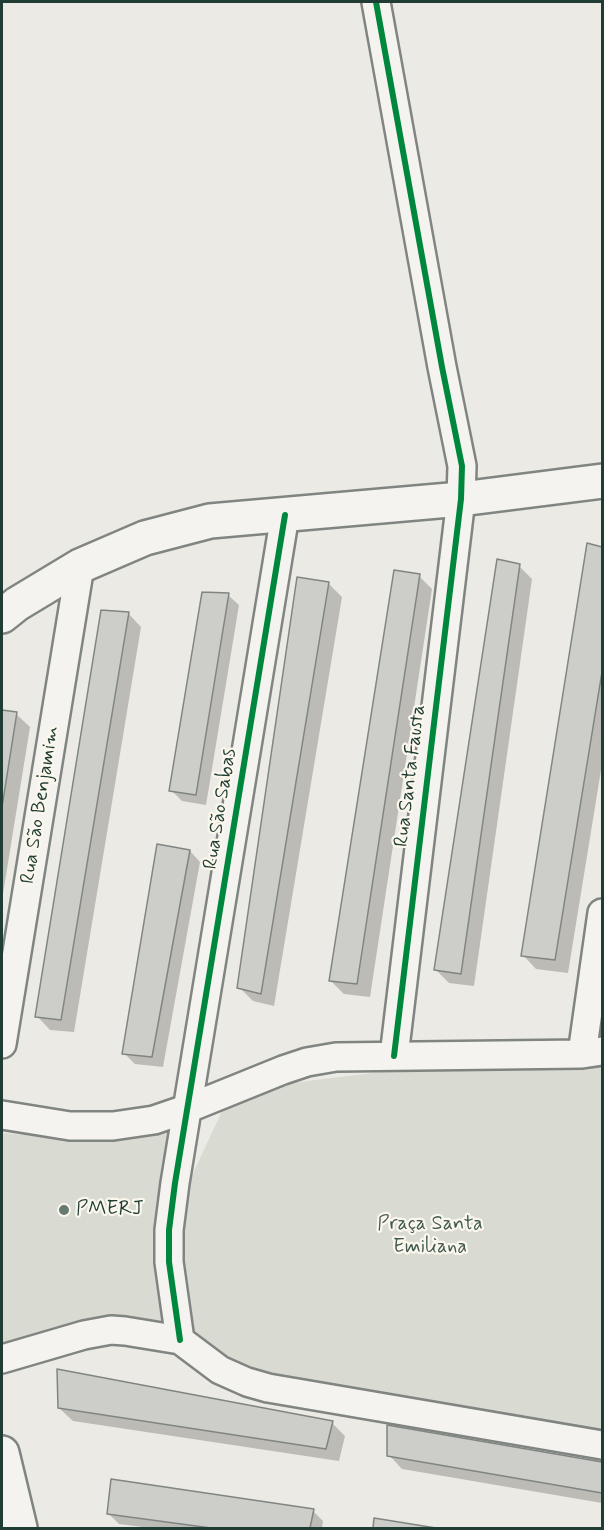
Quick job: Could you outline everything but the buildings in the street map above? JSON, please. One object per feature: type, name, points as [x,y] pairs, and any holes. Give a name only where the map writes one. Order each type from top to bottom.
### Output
[{"type":"street","name":"Rua Santa Fausta","points":[[376,2],[461,463],[461,499],[394,1056]]},
{"type":"street","points":[[2,616],[17,604],[80,566],[144,538],[210,521],[461,499],[603,481]]},
{"type":"street","name":"Rua São Sabas","points":[[189,1108],[285,515]]},
{"type":"street","name":"Rua São Benjamim","points":[[2,1044],[80,566]]},
{"type":"street","points":[[2,1115],[70,1126],[113,1126],[154,1120],[283,1070],[307,1062],[336,1057],[592,1052],[603,913]]},
{"type":"street","points":[[180,1340],[169,1262],[169,1230],[189,1108]]},
{"type":"street","points":[[2,1359],[84,1335],[111,1330],[125,1331],[180,1340],[220,1370],[268,1388],[603,1445]]},
{"type":"street","points":[[2,1453],[20,1528]]},
{"type":"green space","name":"Praça Santa Emiliana","points":[[602,1063],[602,1436],[238,1374],[188,1336],[177,1262],[188,1184],[224,1107],[291,1083],[414,1068],[518,1070]]},
{"type":"green space","points":[[174,1124],[169,1337],[2,1356],[2,1133],[77,1140]]},
{"type":"cycle path","points":[[376,2],[462,466],[461,499],[394,1056]]},
{"type":"cycle path","points":[[180,1340],[169,1262],[169,1230],[285,515]]},
{"type":"place","name":"PMERJ","points":[[64,1210]]}]
